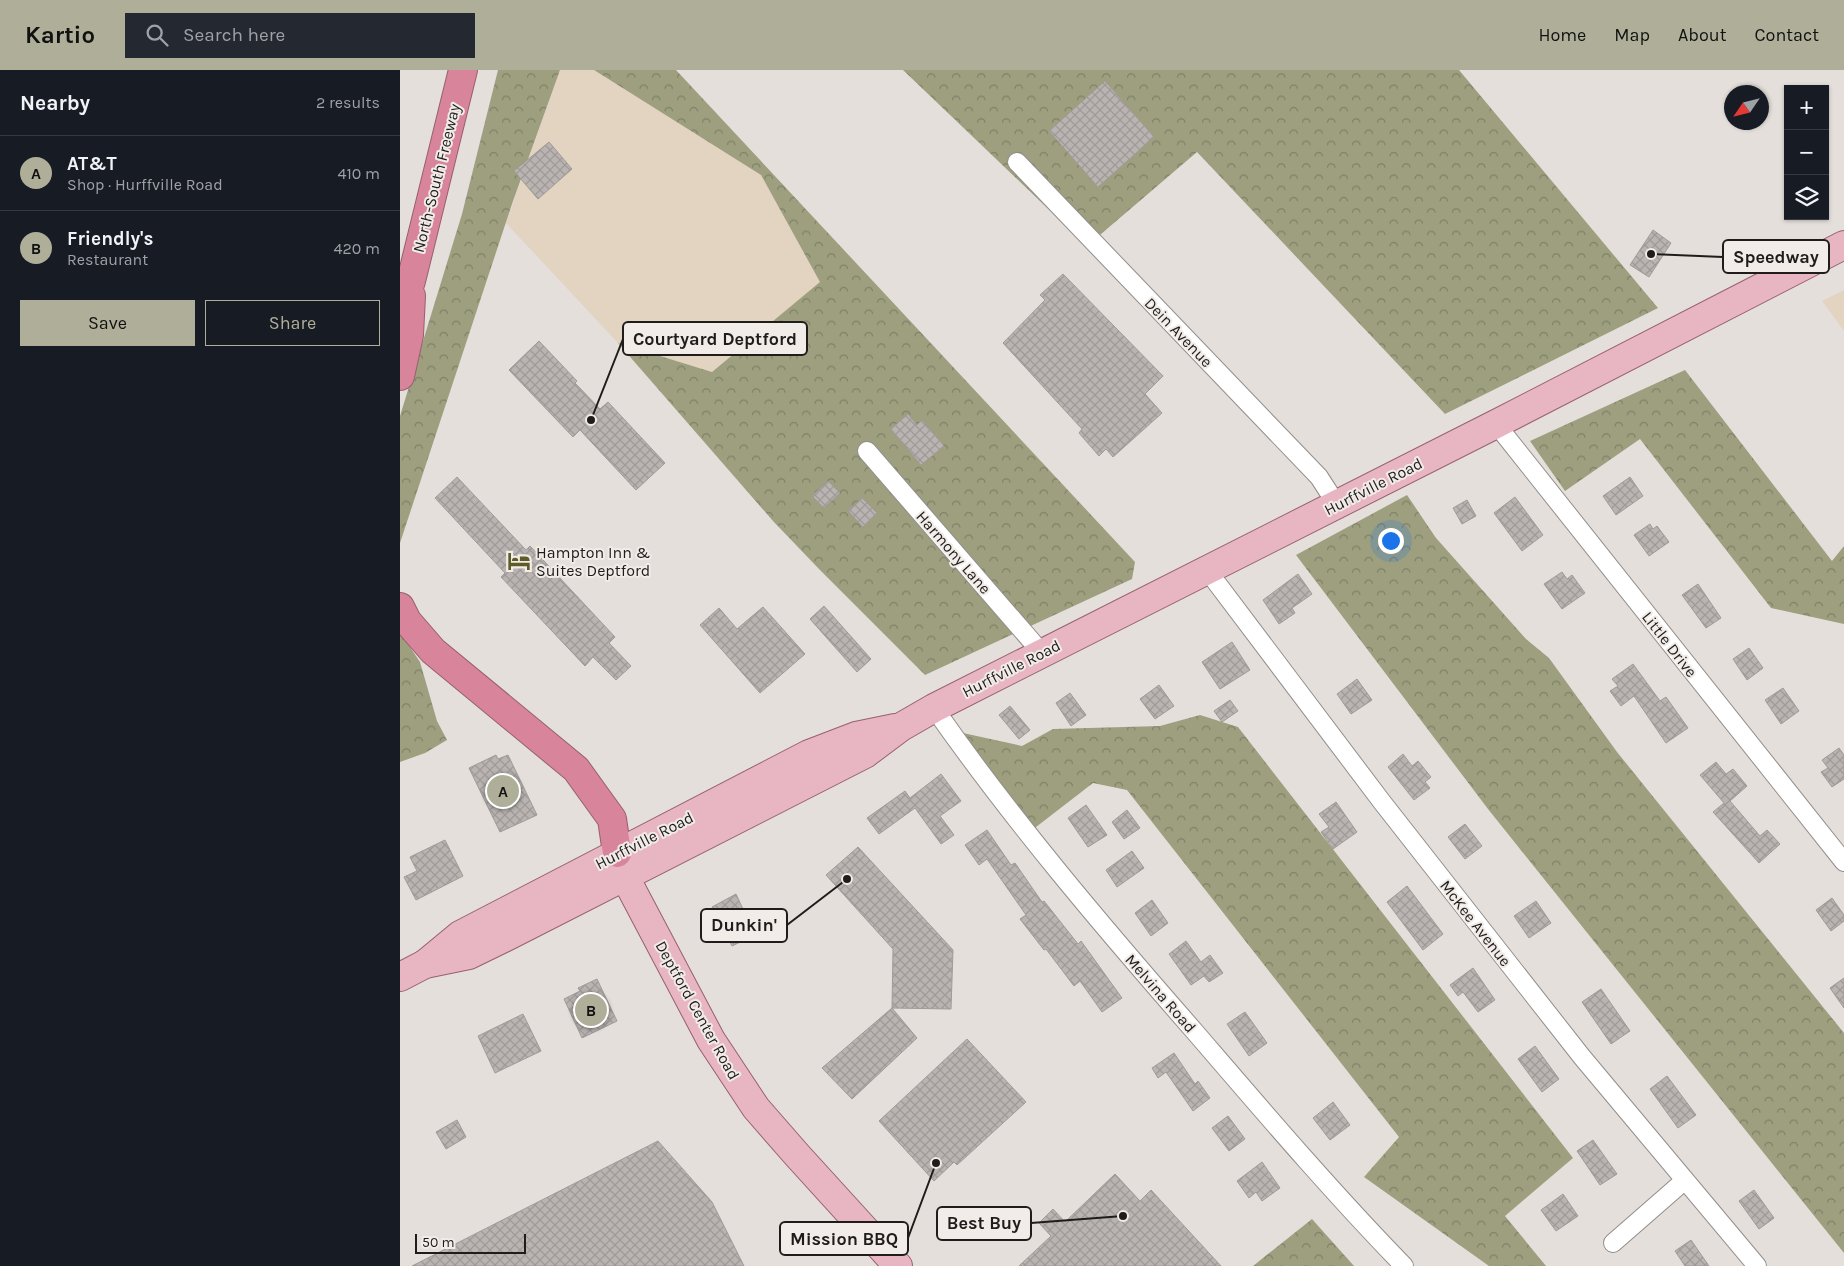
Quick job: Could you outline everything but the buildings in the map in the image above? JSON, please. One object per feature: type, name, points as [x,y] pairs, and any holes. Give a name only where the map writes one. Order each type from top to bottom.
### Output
[{"type":"highway","name":"North-South Freeway","points":[[400,315],[411,281],[463,70]]},
{"type":"highway","points":[[400,376],[410,335],[411,281]]},
{"type":"highway","points":[[400,607],[407,621],[433,651],[576,769],[612,819],[621,865]]},
{"type":"main road","name":"Hurffville Road","points":[[400,977],[425,964],[460,935],[621,865],[810,754],[856,736],[901,727],[1041,652],[1337,505],[1844,246]]},
{"type":"main road","name":"Deptford Center Road","points":[[621,865],[711,1040],[756,1108],[797,1156],[898,1266]]},
{"type":"street","name":"Dein Avenue","points":[[1017,162],[1319,478],[1337,505]]},
{"type":"street","name":"Little Drive","points":[[1496,424],[1844,862]]},
{"type":"street","name":"Harmony Lane","points":[[867,451],[1041,652]]},
{"type":"street","name":"McKee Avenue","points":[[1207,570],[1382,802],[1582,1057],[1757,1266]]},
{"type":"street","name":"Melvina Road","points":[[934,708],[960,746],[1075,891],[1326,1184],[1404,1266]]},
{"type":"street","points":[[1614,1244],[1684,1180]]},
{"type":"shaded area","points":[[560,70],[594,70],[761,175],[821,282],[712,372],[618,343],[506,223]]},
{"type":"shaded area","points":[[1844,290],[1844,331],[1822,301]]},
{"type":"green space","points":[[498,70],[560,70],[512,204],[400,543],[400,416],[462,214]]},
{"type":"green space","points":[[594,70],[676,70],[1135,562],[1132,579],[925,675],[773,521],[618,343],[712,372],[820,282],[761,175]]},
{"type":"green space","points":[[903,70],[1459,70],[1658,308],[1445,414],[1197,152],[1087,246]]},
{"type":"green space","points":[[1685,370],[1832,561],[1844,546],[1844,624],[1771,608],[1640,439],[1565,491],[1530,441]]},
{"type":"green space","points":[[1407,495],[1436,538],[1526,639],[1549,658],[1617,752],[1844,1033],[1844,1253],[1488,809],[1296,555]]},
{"type":"green space","points":[[400,632],[420,662],[437,721],[447,740],[425,753],[400,762]]},
{"type":"green space","points":[[1200,715],[1238,727],[1573,1158],[1505,1216],[1546,1266],[1489,1266],[1364,1177],[1399,1137],[1127,790],[1093,783],[1027,834],[976,768],[963,733],[1022,746],[1053,729],[1160,726]]},
{"type":"green space","points":[[1312,1219],[1354,1266],[1253,1266]]},
{"type":"place","name":"Speedway","points":[[1651,254]]},
{"type":"place","name":"Courtyard Deptford","points":[[591,420]]},
{"type":"place","name":"Hampton Inn & Suites Deptford","points":[[519,561]]},
{"type":"place","name":"AT&T","points":[[503,791]]},
{"type":"place","name":"Dunkin'","points":[[847,879]]},
{"type":"place","name":"Friendly's","points":[[591,1010]]},
{"type":"place","name":"Mission BBQ","points":[[936,1163]]},
{"type":"place","name":"Best Buy","points":[[1123,1216]]}]
